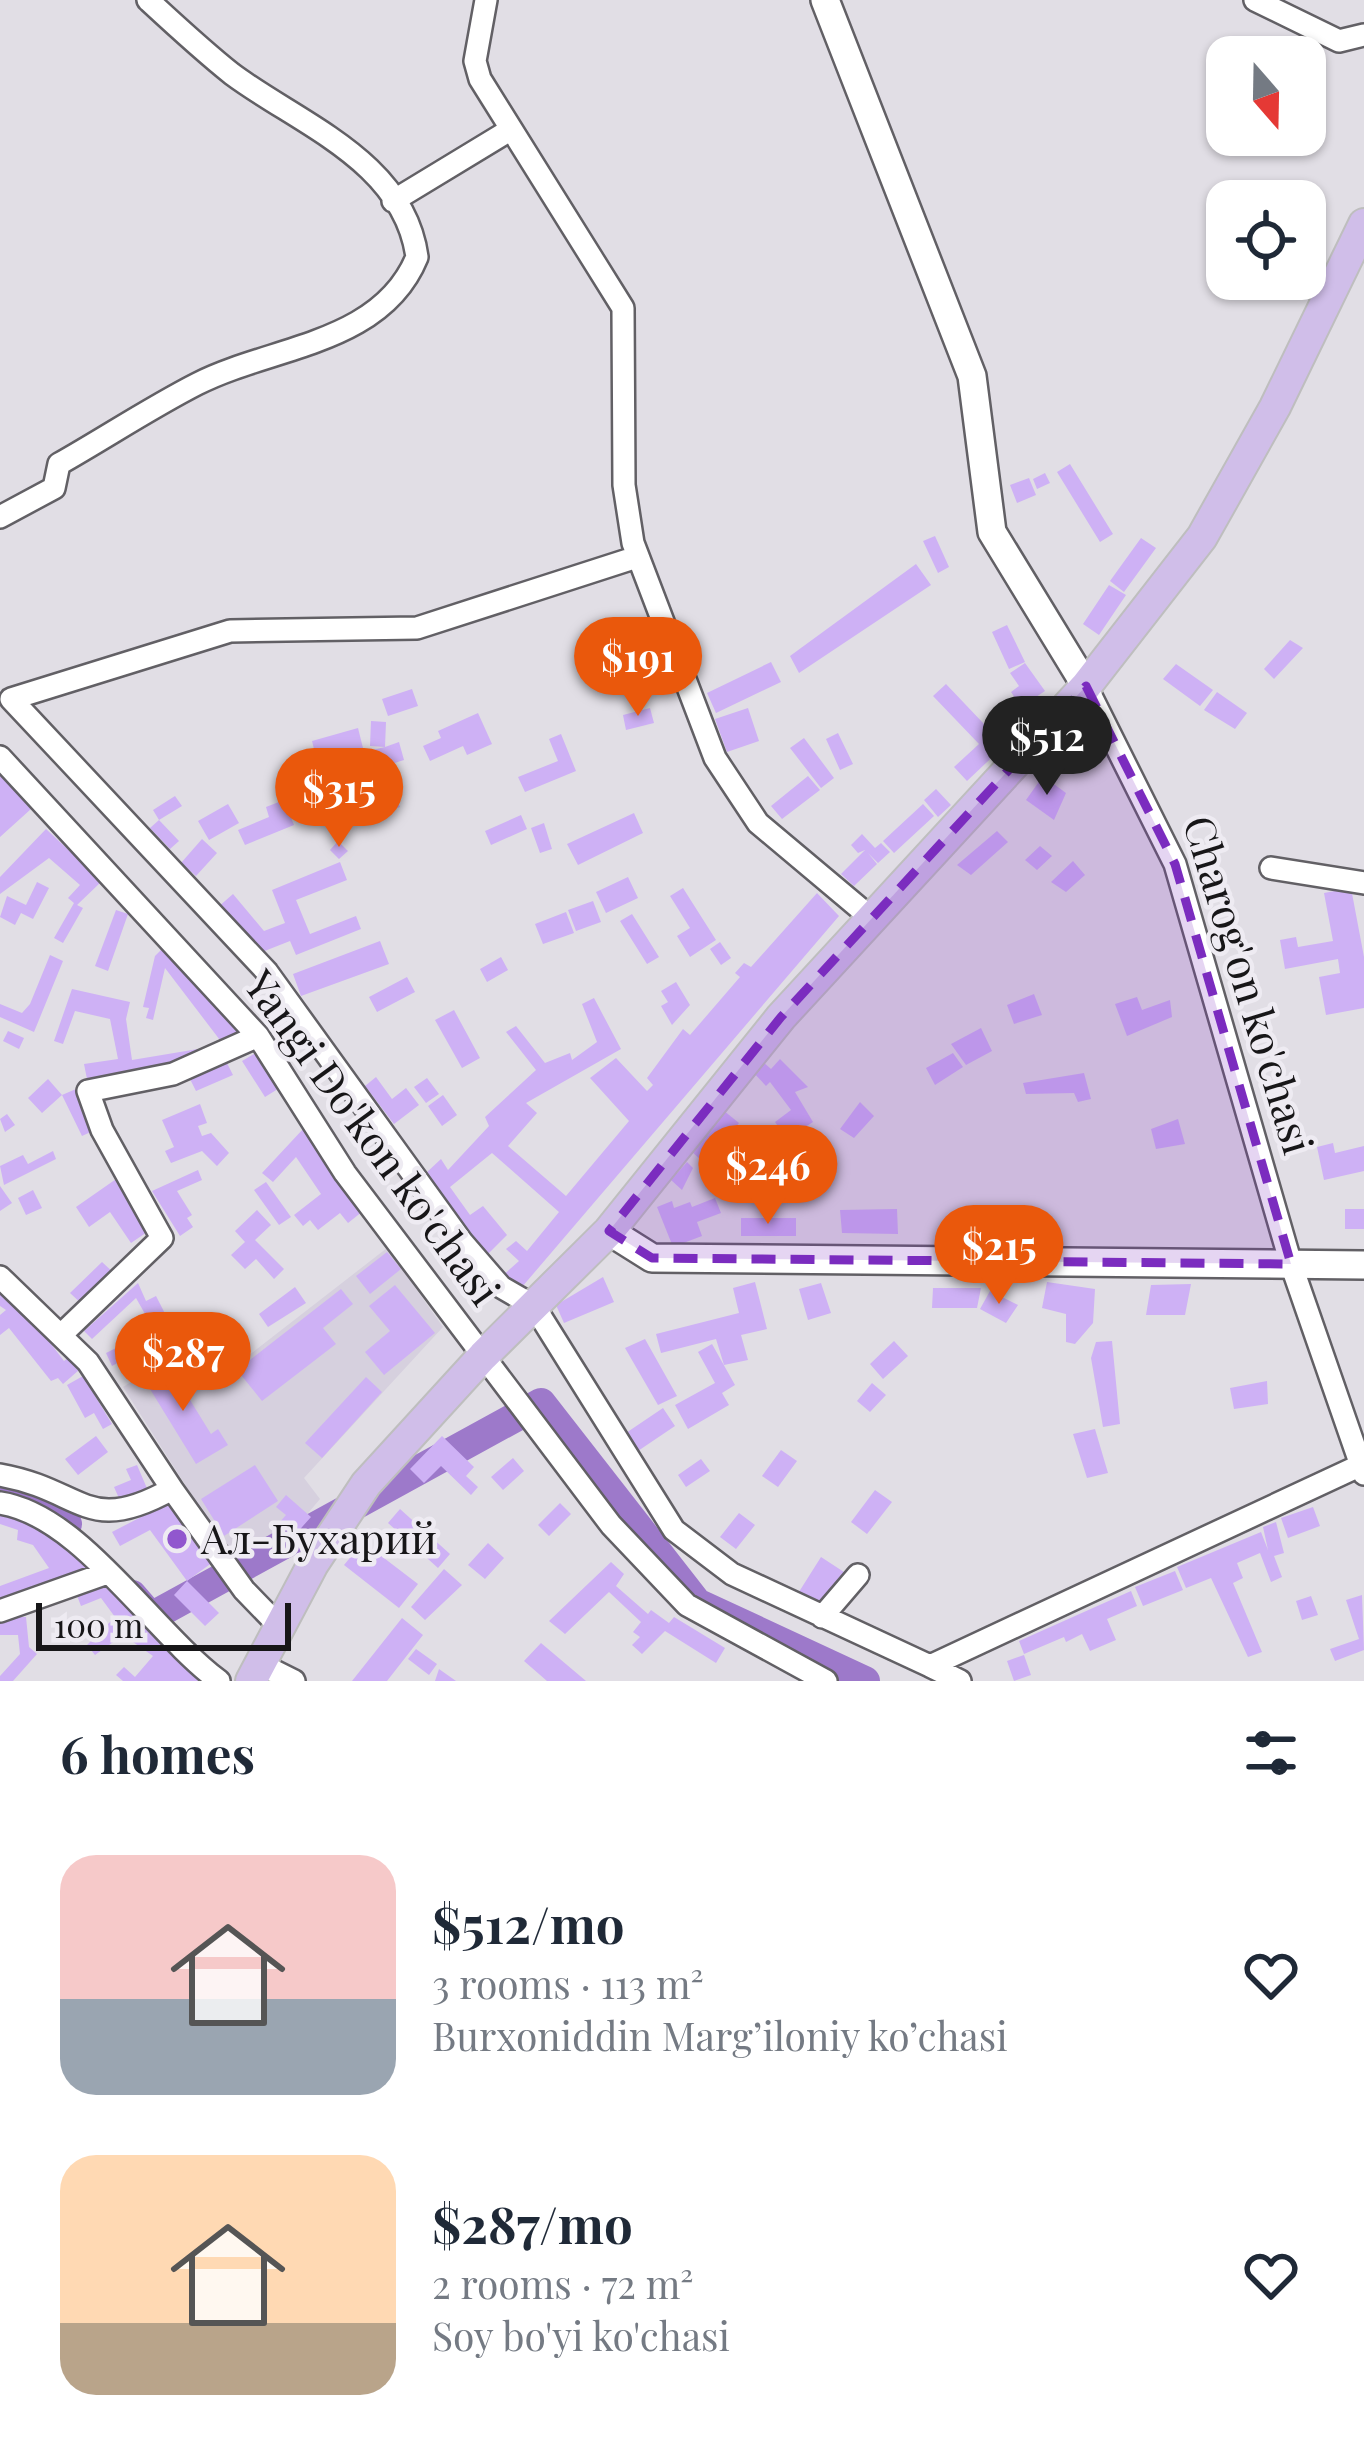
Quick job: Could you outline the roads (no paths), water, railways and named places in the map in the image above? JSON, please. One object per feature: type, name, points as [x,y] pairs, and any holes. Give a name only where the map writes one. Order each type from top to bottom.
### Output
[{"type":"main road","name":"Charog'on ko'chasi","points":[[825,0],[973,376],[992,532],[1086,686]]},
{"type":"main road","points":[[255,1672],[278,1625],[366,1484],[483,1356],[609,1232],[781,1017],[1086,686],[1202,537],[1275,407],[1364,224]]},
{"type":"main road","points":[[609,1232],[652,1258],[1364,1264]]},
{"type":"street","points":[[0,517],[54,488],[59,464],[197,384],[262,355],[334,337],[366,319],[409,276],[417,257],[415,242],[393,201],[332,136],[234,75],[148,0]]},
{"type":"street","points":[[486,0],[475,61],[510,130],[623,308],[624,485],[637,557],[715,758],[758,823],[870,917]]},
{"type":"street","points":[[1255,0],[1339,40],[1364,35]]},
{"type":"street","points":[[393,201],[510,130]]},
{"type":"street","points":[[637,557],[417,628],[230,631],[5,693],[267,971],[462,1242],[501,1287],[534,1306],[674,1530],[732,1574],[960,1681]]},
{"type":"street","name":"Charog'on ko'chasi","points":[[1086,686],[1175,864],[1291,1264],[1363,1469]]},
{"type":"street","name":"Yangi Do'kon ko'chasi","points":[[0,758],[258,1036],[345,1173],[610,1525],[687,1605],[826,1681]]},
{"type":"street","points":[[1271,868],[1364,883]]},
{"type":"street","points":[[62,1334],[162,1238],[102,1130],[88,1091],[173,1074],[258,1036]]},
{"type":"street","points":[[0,1277],[62,1334],[108,1389],[220,1559],[278,1625]]},
{"type":"street","points":[[930,1666],[1363,1469]]},
{"type":"street","points":[[0,1475],[58,1491],[108,1514],[139,1508],[172,1490]]},
{"type":"street","points":[[0,1503],[21,1506],[74,1536],[149,1621],[219,1681]]},
{"type":"street","points":[[0,1611],[107,1573]]},
{"type":"street","points":[[822,1617],[858,1575]]},
{"type":"street","points":[[255,1672],[294,1681]]},
{"type":"waterway","points":[[132,1595],[151,1617],[541,1403],[697,1603],[865,1681]]},
{"type":"waterway","points":[[0,1492],[23,1495],[67,1524]]},
{"type":"place","name":"Ал-Бухарий","points":[[177,1539]]}]
